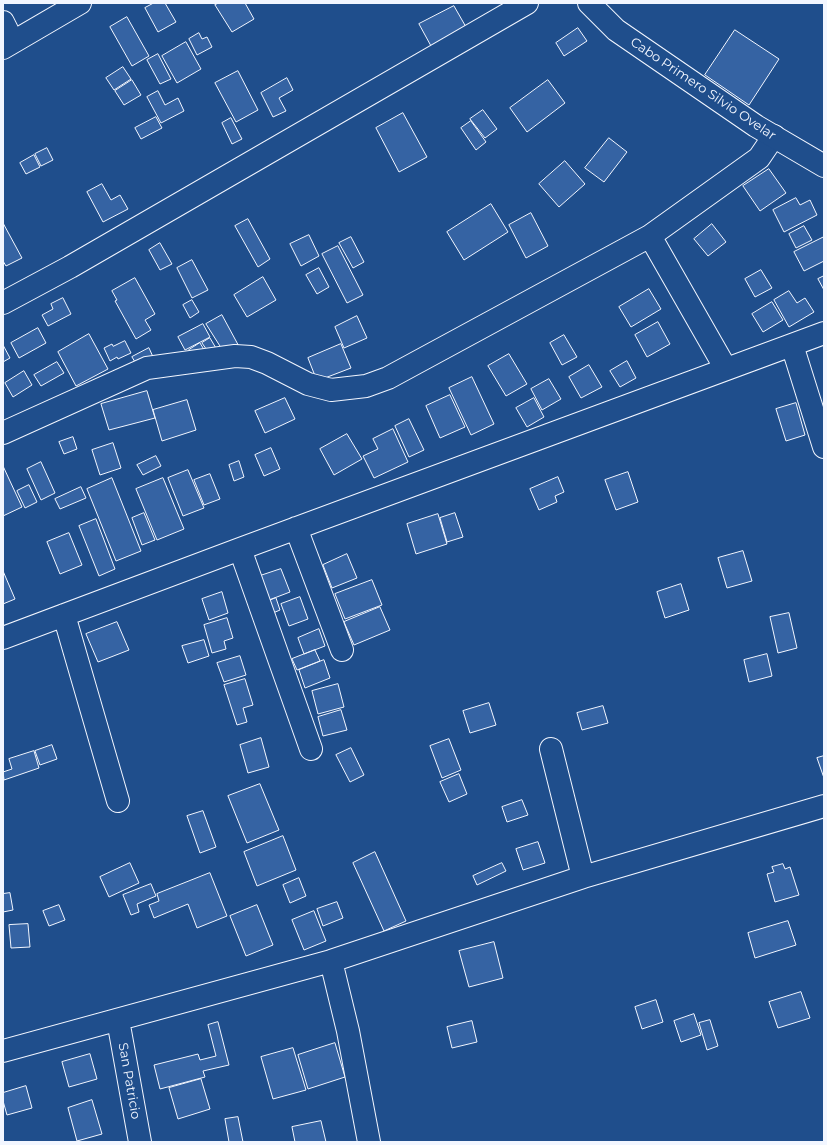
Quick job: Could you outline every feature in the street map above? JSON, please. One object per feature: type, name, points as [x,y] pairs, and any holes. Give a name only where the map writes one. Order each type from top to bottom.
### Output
[{"type":"street","points":[[3,22],[8,45],[80,3]]},
{"type":"street","points":[[3,302],[70,267],[527,3]]},
{"type":"street","name":"Cabo Primero Silvio Ovelar","points":[[589,3],[616,30],[756,126],[824,166]]},
{"type":"street","points":[[3,433],[147,368],[235,356],[251,357],[267,363],[308,384],[331,390],[366,386],[388,378],[650,236],[759,158],[774,136]]},
{"type":"street","points":[[650,236],[726,369]]},
{"type":"street","points":[[3,638],[824,333]]},
{"type":"street","points":[[792,345],[824,447]]},
{"type":"street","points":[[296,528],[342,650]]},
{"type":"street","points":[[240,549],[311,749]]},
{"type":"street","points":[[64,616],[118,801]]},
{"type":"street","points":[[551,749],[583,877]]},
{"type":"street","points":[[3,1051],[331,961],[583,877],[824,806]]},
{"type":"street","points":[[331,961],[348,1031],[369,1142]]},
{"type":"street","name":"San Patricio","points":[[118,1020],[140,1142]]},
{"type":"building","points":[[154,3],[165,3],[176,22],[158,32],[145,8]]},
{"type":"building","points":[[219,3],[245,3],[254,19],[232,32],[215,5]]},
{"type":"building","points":[[454,6],[466,27],[431,46],[419,24]]},
{"type":"building","points":[[127,17],[149,56],[132,66],[110,27]]},
{"type":"building","points":[[578,28],[587,41],[564,56],[556,43]]},
{"type":"building","points":[[735,30],[779,59],[749,105],[705,75]]},
{"type":"building","points":[[199,33],[202,39],[207,37],[212,47],[197,55],[189,39]]},
{"type":"building","points":[[186,42],[201,69],[177,83],[162,56]]},
{"type":"building","points":[[158,54],[171,79],[160,84],[147,60]]},
{"type":"building","points":[[123,67],[131,79],[114,90],[106,78]]},
{"type":"building","points":[[238,71],[258,110],[236,122],[215,83]]},
{"type":"building","points":[[287,78],[293,90],[279,98],[286,111],[273,117],[261,93]]},
{"type":"building","points":[[132,80],[141,95],[124,105],[115,91]]},
{"type":"building","points":[[548,80],[565,103],[527,132],[510,108]]},
{"type":"building","points":[[158,91],[165,105],[178,98],[184,111],[161,123],[147,97]]},
{"type":"building","points":[[483,110],[497,129],[485,138],[470,119]]},
{"type":"building","points":[[403,113],[427,157],[399,172],[376,128]]},
{"type":"building","points":[[156,117],[162,128],[141,139],[135,128]]},
{"type":"building","points":[[231,118],[242,139],[232,144],[222,123]]},
{"type":"building","points":[[471,121],[486,142],[476,150],[461,128]]},
{"type":"building","points":[[609,138],[627,152],[604,182],[585,168]]},
{"type":"building","points":[[47,148],[53,160],[41,166],[35,154]]},
{"type":"building","points":[[34,155],[40,167],[26,174],[20,163]]},
{"type":"building","points":[[565,161],[585,184],[559,207],[539,184]]},
{"type":"building","points":[[769,169],[786,193],[760,211],[743,186]]},
{"type":"building","points":[[102,184],[111,200],[120,195],[128,209],[103,222],[87,192]]},
{"type":"building","points":[[796,198],[800,205],[810,200],[817,215],[784,232],[773,210]]},
{"type":"building","points":[[491,204],[508,232],[464,260],[447,232]]},
{"type":"building","points":[[531,213],[548,246],[526,258],[509,225]]},
{"type":"building","points":[[248,219],[270,259],[258,267],[235,226]]},
{"type":"building","points":[[3,223],[22,258],[6,266],[3,261]]},
{"type":"building","points":[[712,224],[726,242],[708,256],[694,239]]},
{"type":"building","points":[[804,226],[812,240],[796,248],[789,234]]},
{"type":"building","points":[[309,235],[319,256],[301,266],[290,244]]},
{"type":"building","points":[[351,237],[364,262],[353,268],[339,243]]},
{"type":"building","points":[[824,237],[824,261],[804,271],[794,252]]},
{"type":"building","points":[[160,243],[172,264],[160,270],[149,250]]},
{"type":"building","points":[[338,246],[363,295],[347,303],[322,254]]},
{"type":"building","points":[[192,260],[208,290],[192,298],[177,268]]},
{"type":"building","points":[[319,268],[329,287],[317,294],[306,275]]},
{"type":"building","points":[[761,270],[772,288],[755,297],[745,279]]},
{"type":"building","points":[[824,276],[824,290],[818,279]]},
{"type":"building","points":[[263,277],[276,300],[247,317],[234,295]]},
{"type":"building","points":[[135,278],[155,314],[145,320],[151,330],[136,339],[115,301],[117,300],[112,291]]},
{"type":"building","points":[[649,289],[661,309],[631,327],[619,307]]},
{"type":"building","points":[[789,291],[797,303],[805,298],[814,312],[789,327],[774,300]]},
{"type":"building","points":[[63,298],[71,314],[48,326],[42,315],[53,309],[51,304]]},
{"type":"building","points":[[192,300],[199,312],[190,318],[183,305]]},
{"type":"building","points":[[772,302],[783,320],[763,332],[752,314]]},
{"type":"building","points":[[222,315],[242,352],[225,354],[206,324]]},
{"type":"building","points":[[357,316],[367,338],[344,348],[335,327]]},
{"type":"building","points":[[658,322],[670,344],[647,357],[635,335]]},
{"type":"building","points":[[203,324],[210,337],[185,350],[178,337]]},
{"type":"building","points":[[38,328],[46,343],[19,358],[11,343]]},
{"type":"building","points":[[89,334],[108,369],[76,386],[58,352]]},
{"type":"building","points":[[564,335],[577,357],[562,365],[550,343]]},
{"type":"building","points":[[210,338],[220,355],[211,356],[202,343]]},
{"type":"building","points":[[125,341],[131,353],[118,359],[117,357],[110,361],[104,348],[112,344],[113,346]]},
{"type":"building","points":[[200,343],[208,356],[195,359],[189,350]]},
{"type":"building","points":[[341,344],[351,368],[317,381],[308,358]]},
{"type":"building","points":[[3,345],[10,358],[3,362]]},
{"type":"building","points":[[149,348],[154,359],[138,367],[132,357]]},
{"type":"building","points":[[509,354],[527,384],[506,396],[488,366]]},
{"type":"building","points":[[627,361],[636,378],[620,387],[610,371]]},
{"type":"building","points":[[57,362],[64,373],[41,386],[34,375]]},
{"type":"building","points":[[589,365],[602,387],[581,398],[569,377]]},
{"type":"building","points":[[24,371],[32,385],[13,397],[5,383]]},
{"type":"building","points":[[472,377],[494,424],[471,435],[449,388]]},
{"type":"building","points":[[549,379],[561,399],[542,410],[531,389]]},
{"type":"building","points":[[147,391],[155,418],[109,430],[101,404]]},
{"type":"building","points":[[450,395],[465,427],[440,438],[426,406]]},
{"type":"building","points":[[285,398],[295,419],[265,433],[255,411]]},
{"type":"building","points":[[534,398],[544,417],[527,427],[516,408]]},
{"type":"building","points":[[187,400],[196,430],[162,441],[153,410]]},
{"type":"building","points":[[796,403],[805,435],[786,441],[776,409]]},
{"type":"building","points":[[409,419],[424,450],[409,457],[395,426]]},
{"type":"building","points":[[393,429],[408,462],[374,478],[363,456],[378,449],[373,439]]},
{"type":"building","points":[[347,434],[362,459],[334,475],[320,449]]},
{"type":"building","points":[[73,437],[77,449],[64,454],[59,442]]},
{"type":"building","points":[[113,443],[121,468],[100,475],[92,450]]},
{"type":"building","points":[[271,448],[280,469],[264,476],[255,455]]},
{"type":"building","points":[[156,456],[161,466],[143,475],[137,465]]},
{"type":"building","points":[[239,461],[244,477],[234,481],[229,465]]},
{"type":"building","points":[[41,462],[55,493],[41,500],[27,469]]},
{"type":"building","points":[[3,466],[22,507],[3,516]]},
{"type":"building","points":[[188,470],[204,508],[183,516],[168,478]]},
{"type":"building","points":[[628,472],[638,502],[616,510],[605,480]]},
{"type":"building","points":[[210,474],[220,499],[204,505],[194,480]]},
{"type":"building","points":[[558,477],[564,492],[555,496],[557,502],[539,510],[530,489]]},
{"type":"building","points":[[112,478],[141,551],[116,561],[87,489]]},
{"type":"building","points":[[163,478],[184,529],[157,540],[136,489]]},
{"type":"building","points":[[29,485],[37,502],[25,508],[17,491]]},
{"type":"building","points":[[81,487],[86,498],[60,509],[55,499]]},
{"type":"building","points":[[144,513],[155,540],[142,545],[132,518]]},
{"type":"building","points":[[455,513],[463,537],[447,542],[440,518]]},
{"type":"building","points":[[438,514],[447,544],[416,554],[407,524]]},
{"type":"building","points":[[96,519],[115,569],[99,576],[79,526]]},
{"type":"building","points":[[69,533],[82,565],[60,574],[47,542]]},
{"type":"building","points":[[743,551],[752,581],[727,588],[718,558]]},
{"type":"building","points":[[347,554],[357,578],[332,588],[323,565]]},
{"type":"building","points":[[281,569],[290,592],[269,600],[260,576]]},
{"type":"building","points":[[3,571],[15,599],[3,604]]},
{"type":"building","points":[[372,580],[382,605],[345,619],[335,594]]},
{"type":"building","points":[[681,584],[689,610],[665,618],[657,592]]},
{"type":"building","points":[[222,592],[228,613],[209,620],[202,599]]},
{"type":"building","points":[[300,597],[308,619],[289,626],[281,604]]},
{"type":"building","points":[[276,598],[280,610],[266,616],[261,604]]},
{"type":"building","points":[[380,607],[390,630],[354,645],[344,622]]},
{"type":"building","points":[[789,613],[797,648],[778,653],[770,617]]},
{"type":"building","points":[[227,618],[233,638],[224,641],[226,649],[212,653],[204,625]]},
{"type":"building","points":[[117,622],[129,650],[98,662],[86,634]]},
{"type":"building","points":[[319,629],[325,646],[304,654],[298,638]]},
{"type":"building","points":[[204,640],[209,656],[188,663],[182,646]]},
{"type":"building","points":[[315,650],[320,661],[297,670],[292,659]]},
{"type":"building","points":[[767,654],[772,676],[749,682],[744,660]]},
{"type":"building","points":[[240,656],[246,675],[224,682],[217,663]]},
{"type":"building","points":[[324,660],[330,678],[305,688],[299,670]]},
{"type":"building","points":[[245,679],[253,705],[243,708],[247,722],[237,725],[224,685]]},
{"type":"building","points":[[338,684],[344,707],[318,714],[312,691]]},
{"type":"building","points":[[489,703],[496,725],[470,733],[463,711]]},
{"type":"building","points":[[603,706],[608,723],[582,730],[577,713]]},
{"type":"building","points":[[341,710],[347,730],[323,736],[318,717]]},
{"type":"building","points":[[261,738],[269,767],[248,773],[240,745]]},
{"type":"building","points":[[449,739],[461,770],[442,778],[430,746]]},
{"type":"building","points":[[52,745],[57,759],[40,765],[35,751]]},
{"type":"building","points":[[351,748],[364,775],[350,782],[336,755]]},
{"type":"building","points":[[34,751],[39,768],[4,780],[3,772],[12,769],[9,759]]},
{"type":"building","points":[[824,756],[824,778],[817,758]]},
{"type":"building","points":[[459,774],[467,794],[449,802],[440,782]]},
{"type":"building","points":[[260,784],[279,830],[247,843],[228,796]]},
{"type":"building","points":[[522,800],[528,815],[507,822],[502,807]]},
{"type":"building","points":[[203,811],[216,847],[200,853],[187,816]]},
{"type":"building","points":[[283,836],[296,870],[257,886],[244,852]]},
{"type":"building","points":[[538,842],[545,863],[523,870],[516,849]]},
{"type":"building","points":[[375,852],[406,921],[384,931],[353,863]]},
{"type":"building","points":[[130,863],[139,883],[109,897],[100,877]]},
{"type":"building","points":[[502,863],[506,871],[477,885],[473,876]]},
{"type":"building","points":[[783,864],[785,869],[790,867],[799,895],[775,902],[767,874],[774,872],[772,867]]},
{"type":"building","points":[[210,873],[227,916],[197,928],[188,904],[154,918],[149,905],[159,901],[157,894]]},
{"type":"building","points":[[299,878],[306,896],[290,903],[283,885]]},
{"type":"building","points":[[151,884],[156,896],[137,904],[139,912],[131,915],[123,895]]},
{"type":"building","points":[[10,893],[13,910],[3,912],[3,894]]},
{"type":"building","points":[[337,902],[343,918],[323,926],[317,909]]},
{"type":"building","points":[[59,905],[65,920],[49,926],[43,911]]},
{"type":"building","points":[[257,905],[273,945],[246,956],[230,916]]},
{"type":"building","points":[[314,911],[326,941],[304,950],[292,920]]},
{"type":"building","points":[[788,921],[796,945],[755,958],[748,933]]},
{"type":"building","points":[[28,924],[30,947],[11,948],[9,925]]},
{"type":"building","points":[[494,942],[503,978],[469,987],[459,951]]},
{"type":"building","points":[[801,992],[810,1018],[778,1028],[769,1002]]},
{"type":"building","points":[[656,1000],[663,1022],[642,1029],[635,1007]]},
{"type":"building","points":[[694,1014],[701,1035],[681,1042],[674,1021]]},
{"type":"building","points":[[710,1020],[718,1046],[707,1050],[699,1023]]},
{"type":"building","points":[[472,1021],[477,1042],[452,1048],[447,1027]]},
{"type":"building","points":[[218,1022],[229,1065],[203,1071],[205,1077],[160,1089],[154,1065],[198,1054],[200,1060],[216,1056],[208,1025]]},
{"type":"building","points":[[335,1043],[345,1077],[308,1089],[298,1055]]},
{"type":"building","points":[[293,1048],[306,1090],[273,1099],[261,1057]]},
{"type":"building","points":[[90,1054],[97,1079],[69,1087],[62,1062]]},
{"type":"building","points":[[201,1079],[210,1109],[178,1119],[169,1088]]},
{"type":"building","points":[[26,1086],[32,1108],[7,1115],[3,1101],[3,1093]]},
{"type":"building","points":[[92,1100],[102,1134],[77,1141],[68,1108]]},
{"type":"building","points":[[238,1117],[243,1142],[229,1142],[225,1119]]},
{"type":"building","points":[[321,1121],[326,1142],[295,1142],[292,1127]]}]
